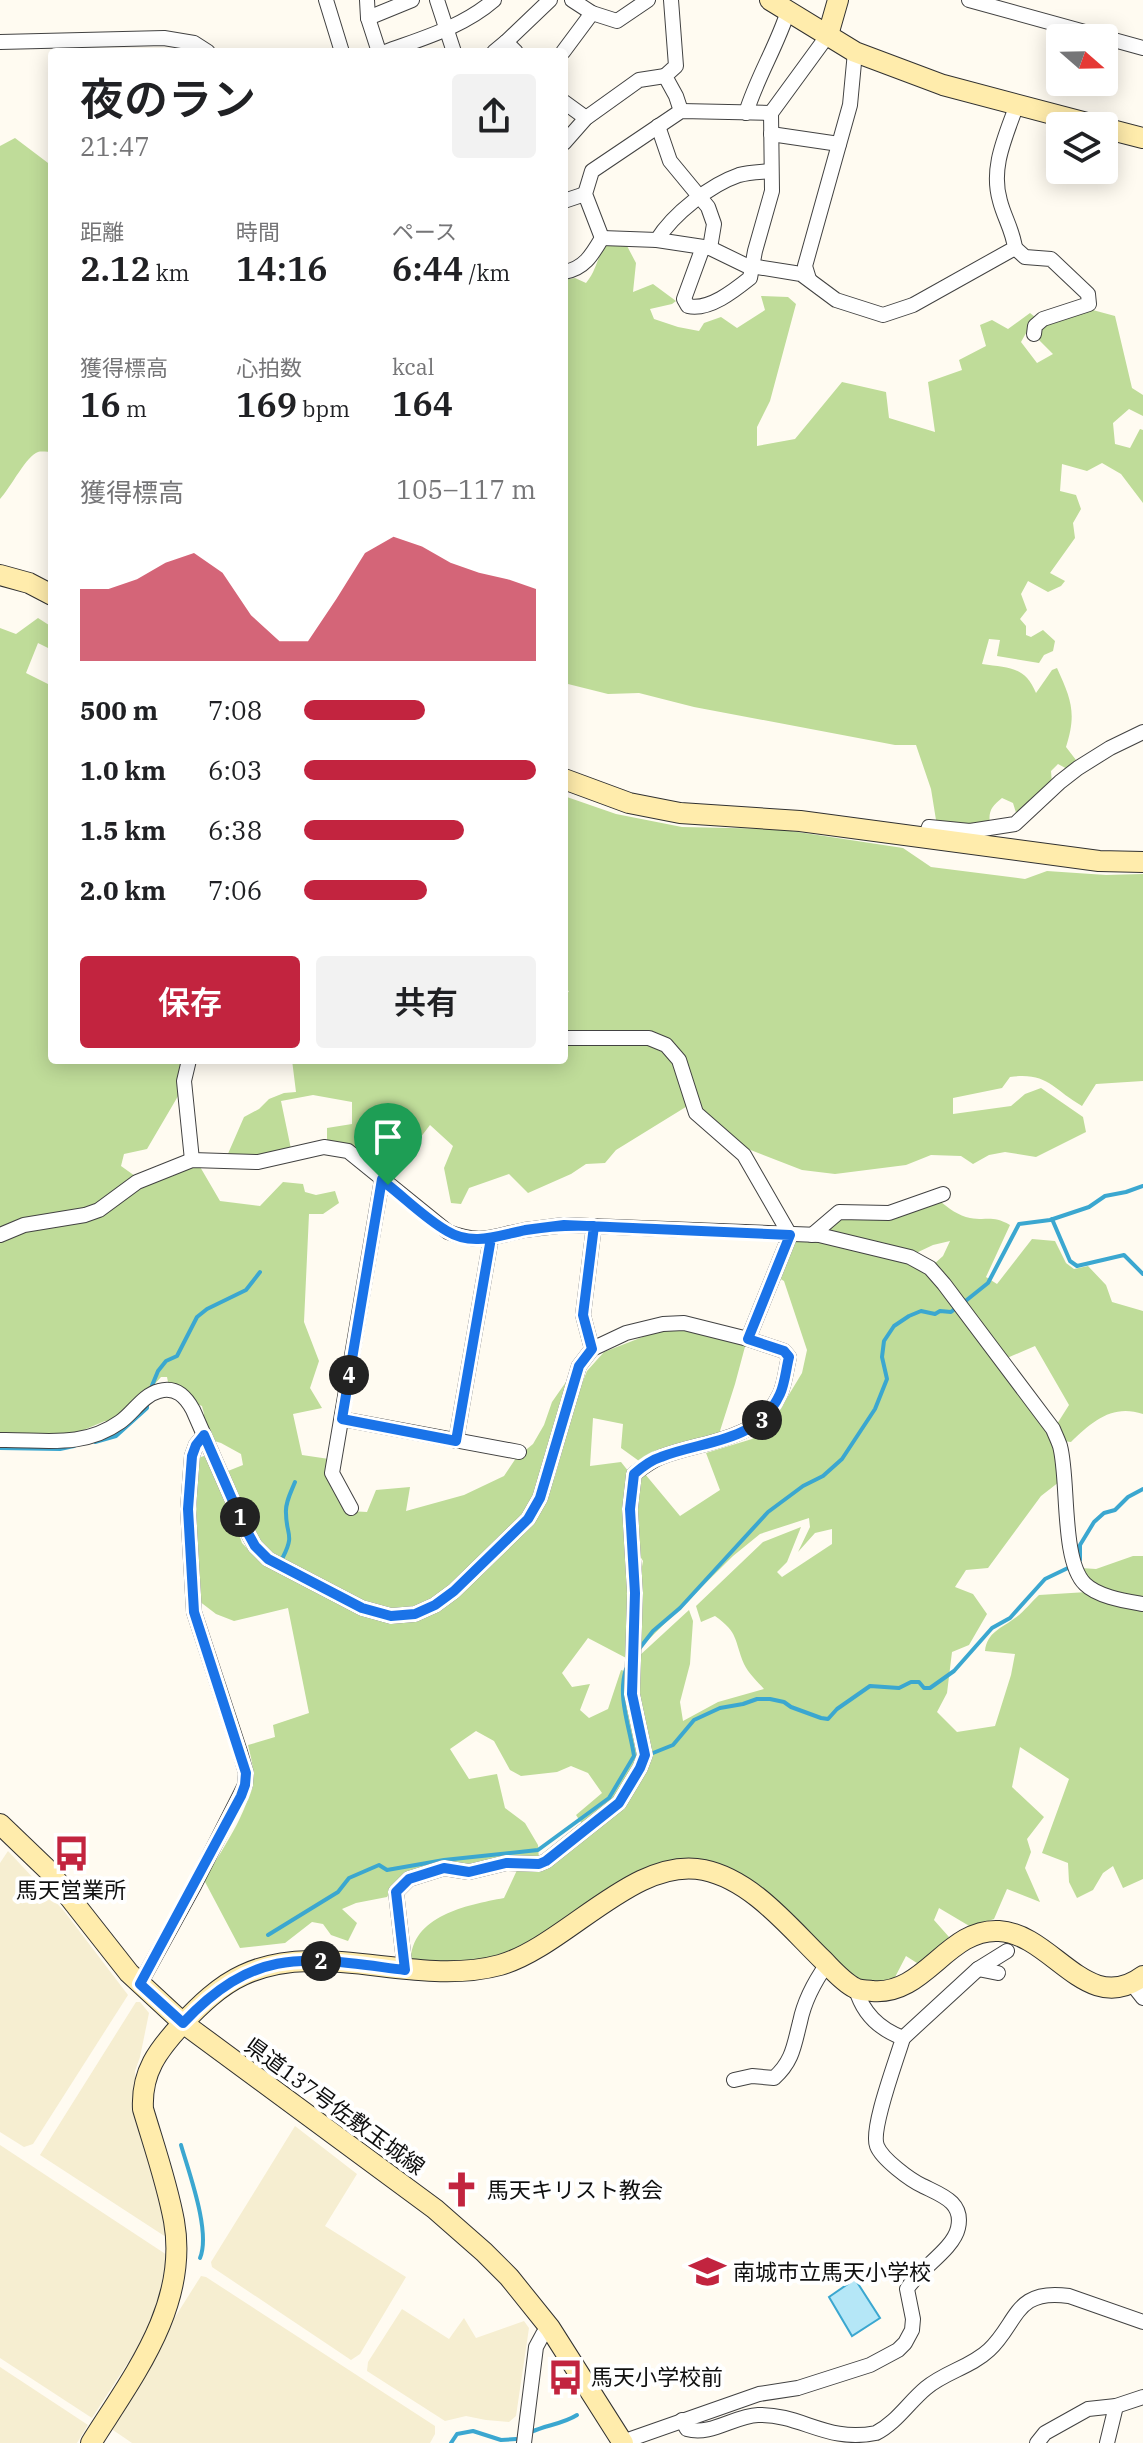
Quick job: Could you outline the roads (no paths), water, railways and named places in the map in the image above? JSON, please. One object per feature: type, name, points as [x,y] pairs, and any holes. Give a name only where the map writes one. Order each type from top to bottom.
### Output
[{"type":"street","points":[[326,0],[341,48]]},
{"type":"street","points":[[367,0],[368,18],[380,48]]},
{"type":"street","points":[[368,18],[412,0]]},
{"type":"street","points":[[437,0],[452,48]]},
{"type":"street","points":[[393,48],[445,30],[480,12],[494,0]]},
{"type":"street","points":[[511,47],[550,0]]},
{"type":"street","points":[[572,0],[592,13],[617,21],[648,0]]},
{"type":"street","points":[[568,138],[586,118],[639,80],[665,76],[676,66],[671,0]]},
{"type":"street","points":[[770,0],[855,52],[943,85],[1046,112]]},
{"type":"street","points":[[658,126],[670,161],[708,207],[714,224],[707,248],[684,299],[688,306],[694,308],[709,304],[750,278],[772,191],[771,113],[828,35],[838,0]]},
{"type":"street","points":[[969,0],[1143,48]]},
{"type":"street","points":[[746,113],[754,87],[780,37],[788,11]]},
{"type":"street","points":[[566,48],[592,13]]},
{"type":"street","points":[[0,42],[164,38],[194,43],[202,48]]},
{"type":"street","points":[[809,279],[805,266],[850,105],[855,52]]},
{"type":"street","points":[[665,76],[681,111]]},
{"type":"street","points":[[1017,104],[996,166],[998,198],[1015,248],[1025,257],[1051,259],[1088,294],[1089,304],[1043,319],[1035,326],[1034,334]]},
{"type":"street","points":[[568,105],[586,118]]},
{"type":"street","points":[[602,238],[585,194],[592,171],[681,111],[771,113]]},
{"type":"street","points":[[1118,132],[1143,138]]},
{"type":"street","points":[[771,134],[839,144]]},
{"type":"street","points":[[657,240],[666,224],[700,196],[740,175],[771,171]]},
{"type":"street","points":[[568,200],[585,194]]},
{"type":"street","points":[[602,238],[657,240],[707,248],[745,265],[801,274],[836,300],[883,315],[913,305],[1015,248]]},
{"type":"street","points":[[568,271],[584,264],[602,238]]},
{"type":"street","points":[[0,575],[29,583],[48,593]]},
{"type":"street","points":[[925,838],[929,827],[970,831],[1015,824],[1078,768],[1143,732]]},
{"type":"street","points":[[568,780],[629,803],[680,813],[800,821],[1099,861],[1143,862]]},
{"type":"street","points":[[568,1038],[649,1038],[666,1045],[679,1060],[696,1113],[744,1155],[790,1235]]},
{"type":"street","points":[[188,1064],[184,1081],[192,1160]]},
{"type":"street","points":[[0,1235],[24,1225],[99,1210],[137,1182],[192,1160],[258,1162],[324,1147],[348,1151],[448,1232],[466,1239],[484,1240],[564,1225],[594,1226],[812,1235],[910,1257],[930,1268],[955,1298],[1042,1412],[1060,1445],[1074,1564],[1086,1586],[1104,1595],[1143,1604]]},
{"type":"street","points":[[351,1508],[332,1473],[382,1179]]},
{"type":"street","points":[[812,1235],[839,1212],[889,1213],[943,1194]]},
{"type":"street","points":[[592,1349],[583,1315],[594,1226]]},
{"type":"street","points":[[748,1339],[790,1235]]},
{"type":"street","points":[[456,1441],[491,1238]]},
{"type":"street","points":[[0,1440],[61,1443],[101,1433],[120,1423],[158,1391],[181,1393],[193,1410],[243,1524],[255,1546],[268,1559],[362,1608],[391,1616],[415,1614],[435,1605],[454,1591],[528,1519],[540,1498],[579,1366],[592,1349],[626,1333],[663,1324],[684,1323],[748,1339],[784,1351],[789,1357],[781,1393],[769,1414],[754,1427],[735,1436],[660,1457],[634,1474],[630,1509],[635,1593],[632,1694],[645,1755],[619,1803],[539,1864],[506,1863],[469,1872],[444,1868],[402,1884],[396,1892],[396,1901],[406,1958],[405,1970]]},
{"type":"street","points":[[342,1419],[519,1452]]},
{"type":"street","points":[[140,1984],[245,1785],[246,1773],[240,1752],[194,1612],[188,1509],[192,1456],[204,1435]]},
{"type":"street","name":"県道137号佐敷玉城線","points":[[0,1824],[48,1870],[117,1959],[183,2023],[454,2225],[509,2277],[550,2328],[623,2442]]},
{"type":"street","points":[[95,2430],[149,2351],[173,2285],[177,2252],[175,2222],[143,2109],[142,2090],[148,2070],[161,2048],[183,2023],[241,1975],[274,1964],[312,1960],[447,1972],[497,1965],[514,1960],[563,1933],[635,1883],[681,1868],[705,1870],[743,1887],[759,1899],[856,1989],[861,2005],[881,2027],[903,2038]]},
{"type":"street","points":[[856,1989],[880,1992],[905,1986],[969,1937],[985,1931],[1001,1930],[1029,1940],[1088,1983],[1112,1989],[1139,1986]]},
{"type":"street","points":[[623,2442],[759,2394],[798,2388],[870,2365],[905,2343],[912,2330],[913,2319],[907,2289],[915,2276],[952,2240],[958,2228],[957,2210],[949,2199],[902,2173],[877,2146],[879,2115],[903,2038],[978,1969],[1007,1951]]},
{"type":"street","points":[[734,2080],[752,2076],[774,2078],[779,2073],[795,2047],[806,2002],[827,1964]]},
{"type":"street","points":[[978,1969],[998,1973]]},
{"type":"street","points":[[682,2420],[687,2429],[705,2431],[740,2418],[772,2416],[818,2435],[850,2440],[874,2434],[888,2426],[927,2387],[982,2356],[996,2343],[1015,2312],[1041,2297],[1057,2294],[1069,2296],[1143,2322]]},
{"type":"street","points":[[524,2443],[536,2347],[550,2328]]},
{"type":"street","points":[[1037,2443],[1045,2433],[1088,2409],[1116,2406],[1143,2397]]},
{"type":"street","points":[[1107,2443],[1116,2406]]},
{"type":"water","points":[[855,2279],[880,2318],[852,2336],[829,2297]]},
{"type":"waterway","points":[[963,1303],[988,1283],[1019,1224],[1050,1220],[1089,1207],[1105,1196],[1143,1186]]},
{"type":"waterway","points":[[1052,1219],[1070,1261],[1077,1266],[1124,1255],[1143,1274]]},
{"type":"waterway","points":[[151,1388],[166,1361],[177,1356],[197,1317],[246,1290],[260,1272]]},
{"type":"waterway","points":[[639,1649],[768,1512],[803,1486],[823,1476],[842,1459],[875,1409],[887,1379],[882,1357],[884,1341],[894,1326],[921,1311],[935,1314],[951,1312],[956,1308]]},
{"type":"waterway","points":[[95,1442],[116,1436],[147,1408],[147,1404]]},
{"type":"waterway","points":[[0,1448],[60,1449],[74,1446]]},
{"type":"waterway","points":[[283,1557],[289,1539],[286,1505],[295,1482]]},
{"type":"waterway","points":[[1080,1560],[1080,1545],[1094,1522],[1143,1489]]},
{"type":"waterway","points":[[653,1753],[673,1745],[694,1720],[720,1708],[757,1699],[784,1702],[828,1719],[870,1686],[899,1688],[919,1682],[924,1688],[930,1688],[954,1671],[992,1628],[1010,1618],[1045,1579],[1070,1567]]},
{"type":"waterway","points":[[268,1935],[338,1892],[349,1878],[379,1865],[387,1870],[444,1860],[538,1850],[609,1798],[634,1756],[624,1701],[626,1669]]},
{"type":"waterway","points":[[181,2145],[201,2218],[203,2247],[200,2258]]},
{"type":"waterway","points":[[531,2432],[577,2415]]},
{"type":"waterway","points":[[451,2443],[457,2434],[473,2431],[501,2440],[516,2439]]},
{"type":"place","name":"馬天営業所","points":[[71,1854]]},
{"type":"place","name":"馬天キリスト教会","points":[[461,2190]]},
{"type":"place","name":"南城市立馬天小学校","points":[[707,2272]]},
{"type":"place","name":"馬天小学校前","points":[[565,2377]]}]
